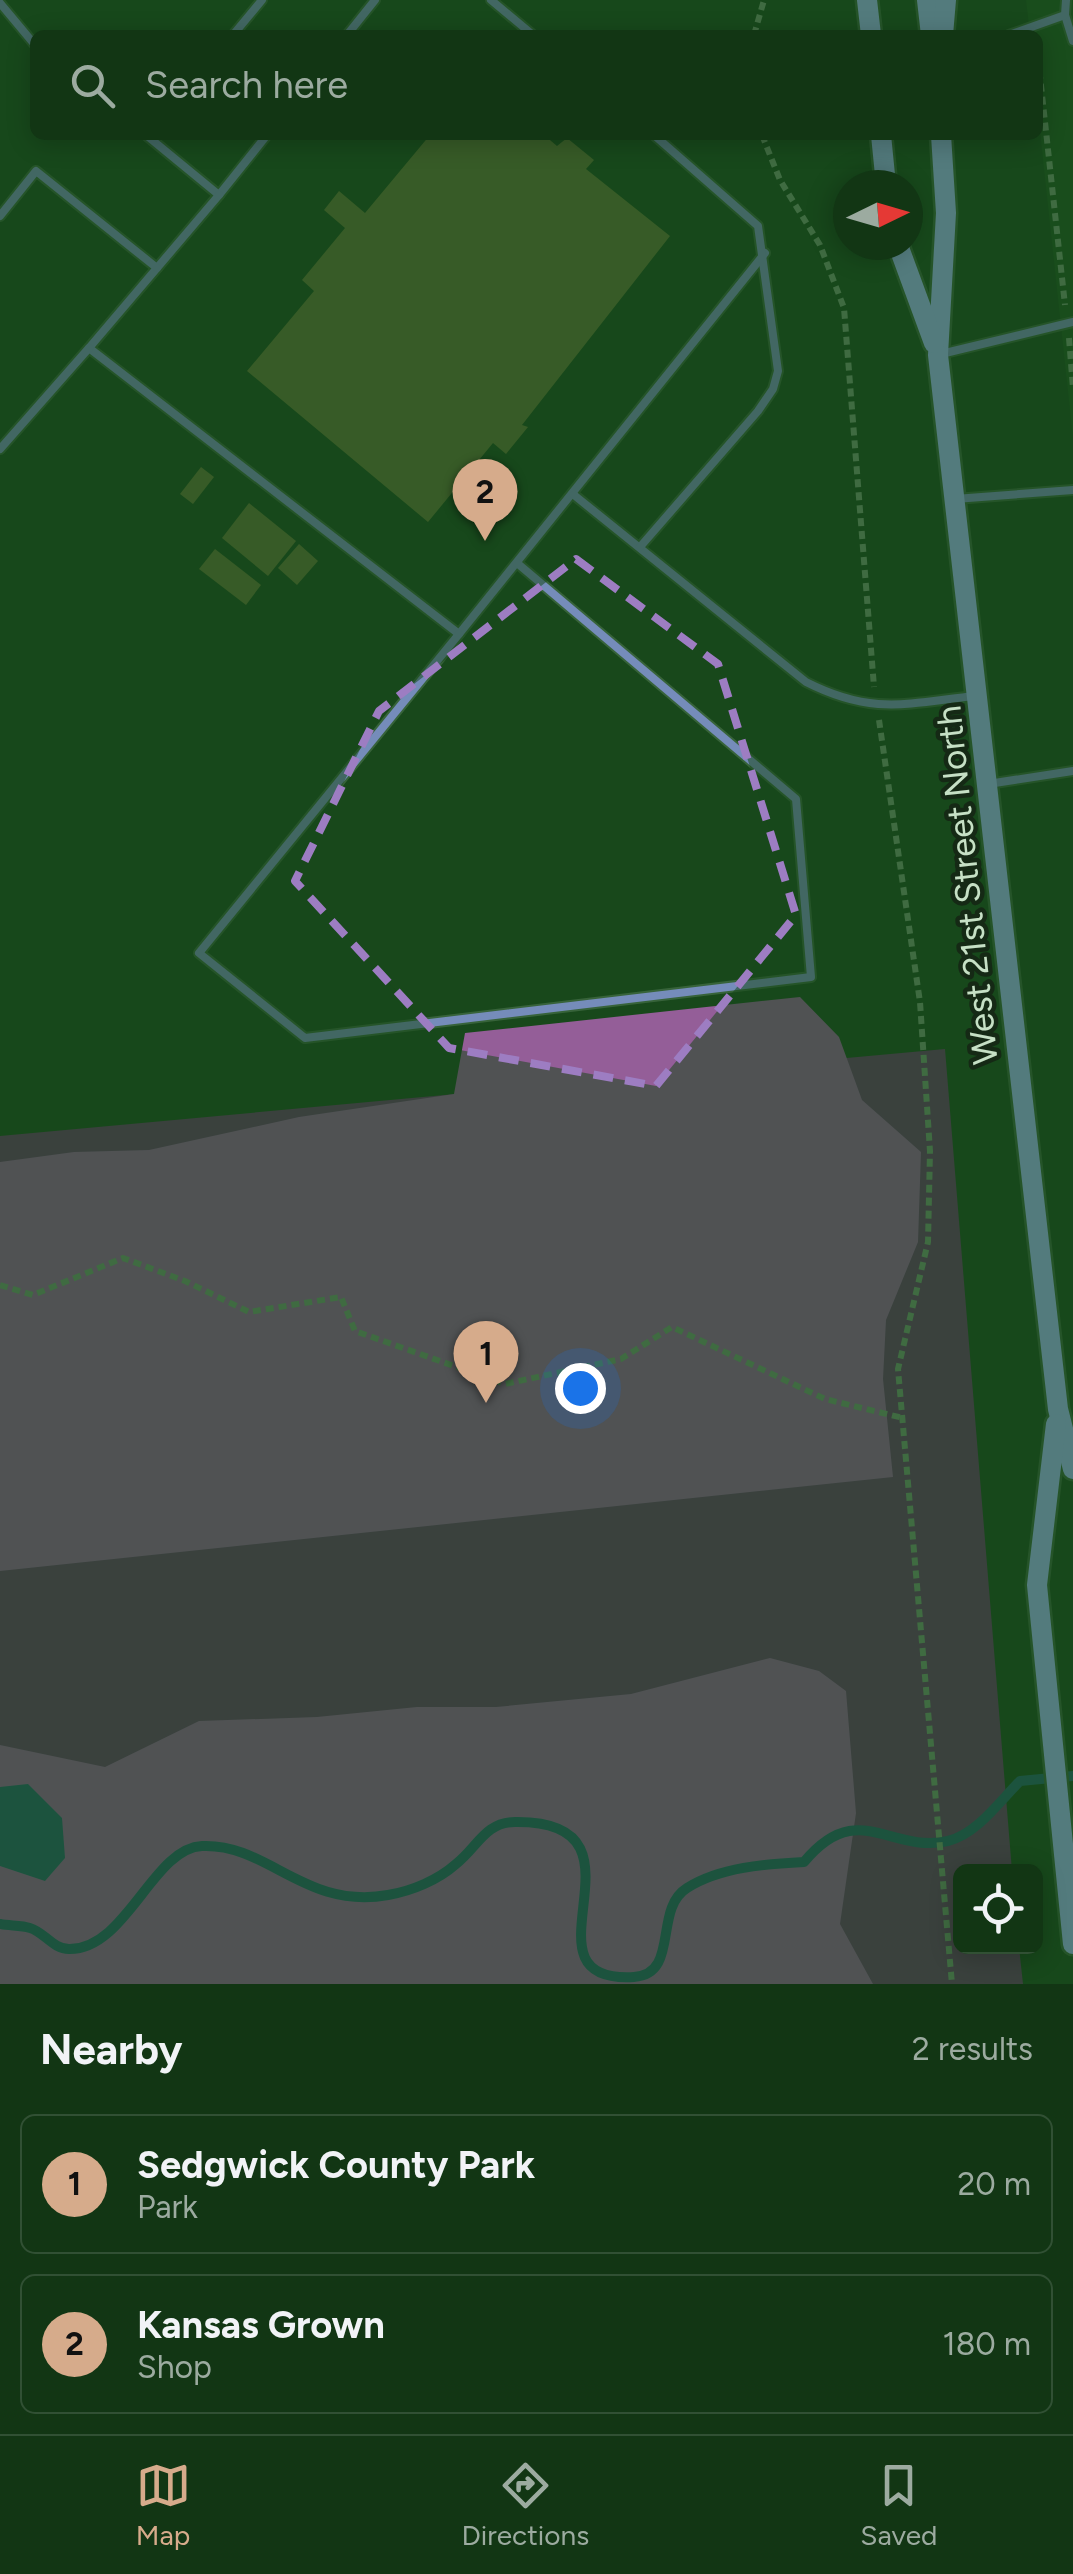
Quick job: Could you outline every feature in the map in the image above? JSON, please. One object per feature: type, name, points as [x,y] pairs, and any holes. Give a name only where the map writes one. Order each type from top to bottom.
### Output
[{"type":"main road","points":[[868,0],[871,30]]},
{"type":"main road","points":[[927,0],[930,30]]},
{"type":"main road","points":[[943,30],[946,0]]},
{"type":"main road","points":[[882,140],[884,170]]},
{"type":"main road","name":"West 21st Street North","points":[[941,140],[946,213],[938,355],[1058,1409],[1073,1469]]},
{"type":"main road","name":"West 21st Street North","points":[[903,260],[938,355]]},
{"type":"main road","name":"West 21st Street North","points":[[1058,1409],[1037,1585],[1072,1935]]},
{"type":"lane","points":[[236,30],[262,0]]},
{"type":"lane","points":[[351,30],[375,0]]},
{"type":"lane","points":[[491,0],[528,30]]},
{"type":"lane","points":[[1066,0],[1065,15],[1073,40]]},
{"type":"lane","points":[[0,3],[7,17],[30,40]]},
{"type":"lane","points":[[1023,30],[1065,15]]},
{"type":"lane","points":[[152,140],[219,194]]},
{"type":"lane","points":[[0,449],[263,140]]},
{"type":"lane","points":[[640,547],[773,389],[778,371],[758,226],[746,211],[660,140]]},
{"type":"lane","points":[[0,216],[36,172],[157,268]]},
{"type":"lane","points":[[517,563],[796,799],[812,976],[305,1038],[198,954],[517,563],[574,495],[764,253]]},
{"type":"lane","points":[[938,355],[1070,322]]},
{"type":"lane","points":[[89,348],[459,634]]},
{"type":"lane","points":[[955,499],[1073,490]]},
{"type":"lane","points":[[574,495],[806,682],[845,702],[877,706],[978,696]]},
{"type":"lane","points":[[988,784],[1073,771]]},
{"type":"path","points":[[755,30],[764,0]]},
{"type":"path","points":[[1043,99],[1070,322],[1073,388]]},
{"type":"path","points":[[764,140],[780,180],[820,245],[844,308],[877,706],[920,1002],[930,1151],[928,1242],[898,1368],[952,1984]]},
{"type":"path","points":[[0,1285],[33,1295],[123,1258],[185,1281],[249,1312],[341,1297],[355,1330],[505,1384],[622,1359],[672,1327],[824,1400],[902,1418]]},
{"type":"highlighted area","points":[[576,559],[718,664],[796,915],[656,1086],[449,1048],[295,881],[379,711]]},
{"type":"shaded area","points":[[1026,0],[1073,0],[1073,438],[1041,140],[1043,30],[1029,30]]},
{"type":"shaded area","points":[[800,997],[839,1037],[862,1100],[921,1152],[918,1242],[886,1320],[883,1379],[893,1477],[0,1571],[0,1162],[74,1152],[149,1150],[299,1117],[454,1094],[465,1033]]},
{"type":"shaded area","points":[[945,1049],[1011,1864],[953,1864],[953,1954],[1020,1954],[1023,1984],[0,1984],[0,1136]]},
{"type":"shaded area","points":[[770,1658],[819,1671],[846,1691],[856,1813],[840,1924],[873,1984],[0,1984],[0,1745],[105,1767],[199,1721],[317,1717],[417,1707],[496,1707],[631,1694]]},
{"type":"water","points":[[28,1784],[62,1818],[65,1858],[45,1881],[0,1866],[0,1787]]},
{"type":"building","points":[[426,140],[550,140],[557,146],[569,140],[594,160],[586,169],[670,236],[522,425],[528,427],[506,454],[493,443],[428,522],[247,371],[314,291],[302,280],[345,228],[324,210],[339,191],[365,213]]},
{"type":"building","points":[[201,467],[214,477],[193,504],[180,494]]},
{"type":"building","points":[[249,503],[296,541],[268,576],[222,538]]},
{"type":"building","points":[[299,544],[318,561],[297,585],[278,568]]},
{"type":"building","points":[[215,549],[261,585],[246,605],[199,569]]},
{"type":"waterway","points":[[0,1924],[30,1928],[63,1948],[89,1945],[107,1934],[169,1863],[185,1851],[202,1846],[247,1854],[333,1893],[359,1897],[388,1895],[433,1880],[496,1826],[515,1822],[558,1828],[579,1846],[585,1872],[581,1931],[584,1955],[599,1972],[634,1977],[657,1965],[677,1898],[700,1881],[744,1868],[804,1862],[823,1843],[841,1833],[858,1830],[908,1841],[948,1841],[978,1824],[1020,1781],[1073,1776]]},
{"type":"place","name":"Kansas Grown","points":[[485,541]]},
{"type":"place","name":"Sedgwick County Park","points":[[486,1403]]}]
